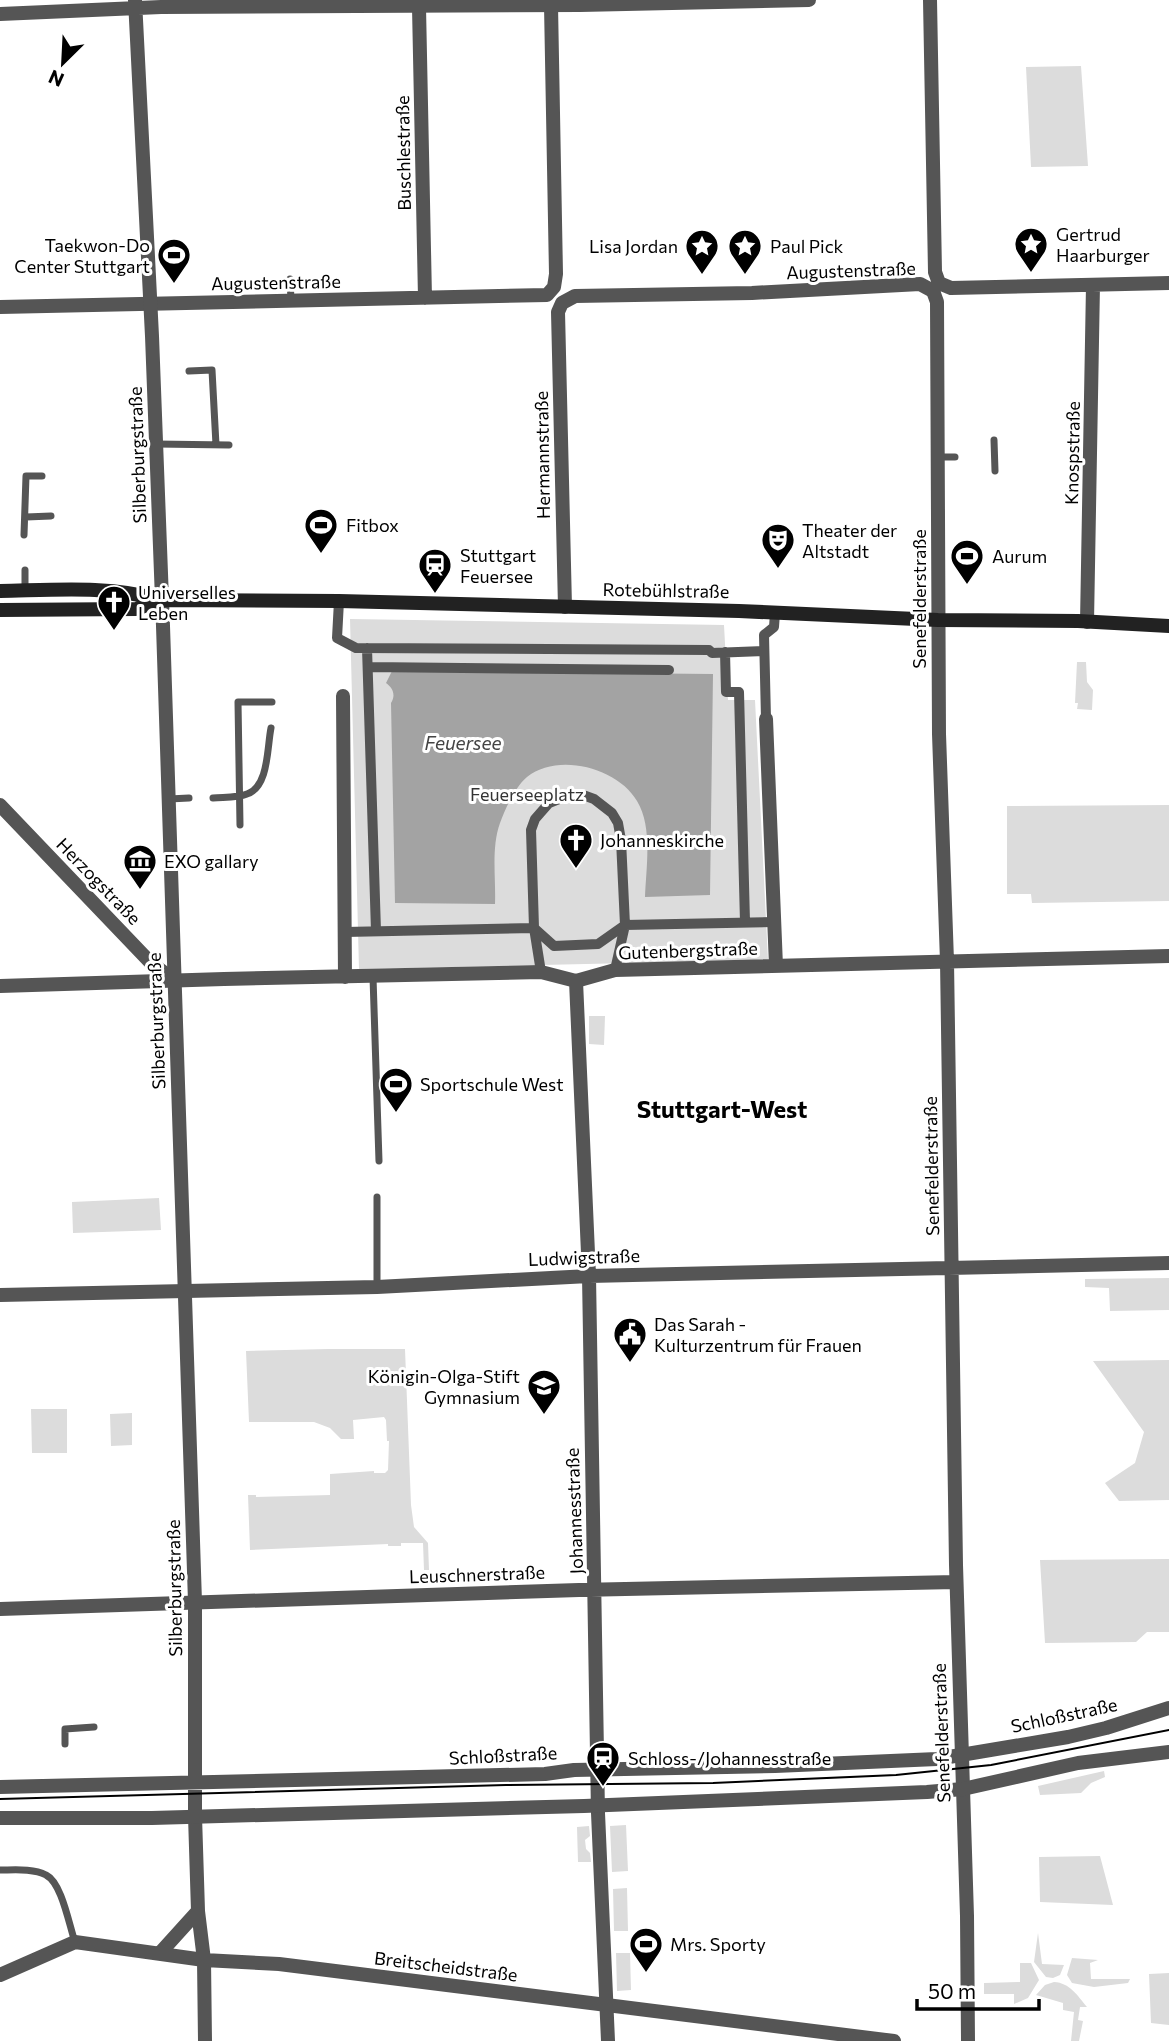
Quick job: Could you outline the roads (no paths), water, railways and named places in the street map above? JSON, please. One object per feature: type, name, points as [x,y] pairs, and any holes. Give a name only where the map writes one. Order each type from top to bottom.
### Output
[{"type":"main road","points":[[72,609],[79,606],[81,600],[79,594],[73,590]]},
{"type":"main road","name":"Rotebühlstraße","points":[[0,591],[135,593],[162,600],[339,601],[1169,626]]},
{"type":"main road","name":"Rotebühlstraße","points":[[0,610],[136,609],[162,600]]},
{"type":"street","points":[[0,14],[135,4],[419,6],[809,0]]},
{"type":"street","name":"Senefelderstraße","points":[[930,0],[937,302],[939,734],[947,961],[956,1582],[968,2041]]},
{"type":"street","name":"Silberburgstraße","points":[[135,4],[162,600],[195,1602],[195,1816],[198,1911],[204,1960],[205,2041]]},
{"type":"street","points":[[551,5],[556,274],[551,292]]},
{"type":"street","name":"Buschlestraße","points":[[419,6],[425,298]]},
{"type":"street","name":"Augustenstraße","points":[[562,303],[575,296],[752,293],[920,284],[951,288],[1169,283]]},
{"type":"street","name":"Knospstraße","points":[[1087,622],[1093,285]]},
{"type":"street","name":"Augustenstraße","points":[[0,307],[543,296],[551,292]]},
{"type":"street","name":"Hermannstraße","points":[[562,303],[558,312],[565,607]]},
{"type":"street","points":[[339,601],[337,638],[356,648],[709,650],[712,653],[764,651]]},
{"type":"street","points":[[775,613],[774,627],[764,635],[764,651],[776,967]]},
{"type":"street","points":[[367,648],[376,932]]},
{"type":"street","points":[[724,652],[726,692],[739,692],[745,922]]},
{"type":"street","points":[[368,667],[668,670]]},
{"type":"street","points":[[342,696],[345,977]]},
{"type":"street","points":[[541,972],[534,928],[531,830],[535,819],[549,803],[569,795],[583,795],[594,799],[612,813],[618,823],[625,925],[615,970]]},
{"type":"street","name":"Herzogstraße","points":[[0,805],[120,932],[150,962],[174,980]]},
{"type":"street","points":[[345,932],[534,928],[554,946],[598,944],[625,925],[774,922]]},
{"type":"street","name":"Gutenbergstraße","points":[[576,981],[615,970],[1169,956]]},
{"type":"street","points":[[0,986],[541,972],[576,981]]},
{"type":"street","name":"Johannesstraße","points":[[576,981],[589,1276],[598,1805],[608,2041]]},
{"type":"street","name":"Ludwigstraße","points":[[0,1295],[377,1287],[589,1276],[1169,1264]]},
{"type":"street","name":"Leuschnerstraße","points":[[0,1609],[596,1590],[956,1582]]},
{"type":"street","name":"Schloßstraße","points":[[0,1787],[67,1780],[196,1782],[545,1774],[962,1756],[1068,1737],[1169,1708]]},
{"type":"street","points":[[0,1818],[195,1816],[598,1805],[963,1789],[1078,1763],[1169,1752]]},
{"type":"street","points":[[160,1953],[198,1911]]},
{"type":"street","points":[[0,1975],[75,1942]]},
{"type":"street","name":"Breitscheidstraße","points":[[75,1942],[204,1960],[279,1964],[894,2041]]},
{"type":"lane","points":[[290,279],[291,300]]},
{"type":"lane","points":[[551,292],[562,303]]},
{"type":"lane","points":[[189,371],[212,370],[216,445]]},
{"type":"lane","points":[[994,440],[990,456],[995,471]]},
{"type":"lane","points":[[156,444],[229,445]]},
{"type":"lane","points":[[937,457],[955,457]]},
{"type":"lane","points":[[24,535],[26,476],[42,476]]},
{"type":"lane","points":[[26,517],[51,516]]},
{"type":"lane","points":[[25,570],[25,590]]},
{"type":"lane","points":[[240,825],[238,702],[272,702]]},
{"type":"lane","points":[[213,797],[250,794],[262,780],[271,728]]},
{"type":"lane","points":[[168,799],[189,798]]},
{"type":"lane","points":[[373,977],[379,1161]]},
{"type":"lane","points":[[377,1197],[377,1287]]},
{"type":"lane","points":[[65,1744],[65,1728],[94,1727]]},
{"type":"lane","points":[[0,1870],[23,1870],[46,1875],[58,1888],[75,1942]]},
{"type":"water","name":"Feuersee","points":[[392,671],[713,674],[710,895],[645,897],[647,835],[637,801],[628,789],[602,772],[570,765],[540,770],[527,777],[511,798],[497,833],[494,863],[495,904],[395,903],[393,694],[386,683]]},
{"type":"tram line","points":[[0,1799],[506,1785],[713,1783],[896,1775],[991,1765],[1169,1730]]},
{"type":"place","name":"Gertrud Haarburger","points":[[1031,274]]},
{"type":"place","name":"Lisa Jordan","points":[[702,276]]},
{"type":"place","name":"Paul Pick","points":[[745,276]]},
{"type":"place","name":"Taekwon-Do Center Stuttgart","points":[[174,285]]},
{"type":"place","name":"Fitbox","points":[[321,555]]},
{"type":"place","name":"Theater der Altstadt","points":[[778,570]]},
{"type":"place","name":"Aurum","points":[[967,586]]},
{"type":"place","name":"Stuttgart Feuersee","points":[[435,595]]},
{"type":"place","name":"Universelles Leben","points":[[114,632]]},
{"type":"place","name":"Johanneskirche","points":[[576,870]]},
{"type":"place","name":"EXO gallary","points":[[140,891]]},
{"type":"place","name":"Sportschule West","points":[[396,1114]]},
{"type":"place","name":"Das Sarah - Kulturzentrum für Frauen","points":[[630,1364]]},
{"type":"place","name":"Königin-Olga-Stift Gymnasium","points":[[544,1416]]},
{"type":"place","name":"Schloss-/Johannesstraße","points":[[603,1788]]},
{"type":"place","name":"Mrs. Sporty","points":[[646,1974]]},
{"type":"district","name":"Stuttgart-West","points":[[722,1108]]},
{"type":"park label","name":"Feuerseeplatz","points":[[527,794]]}]
